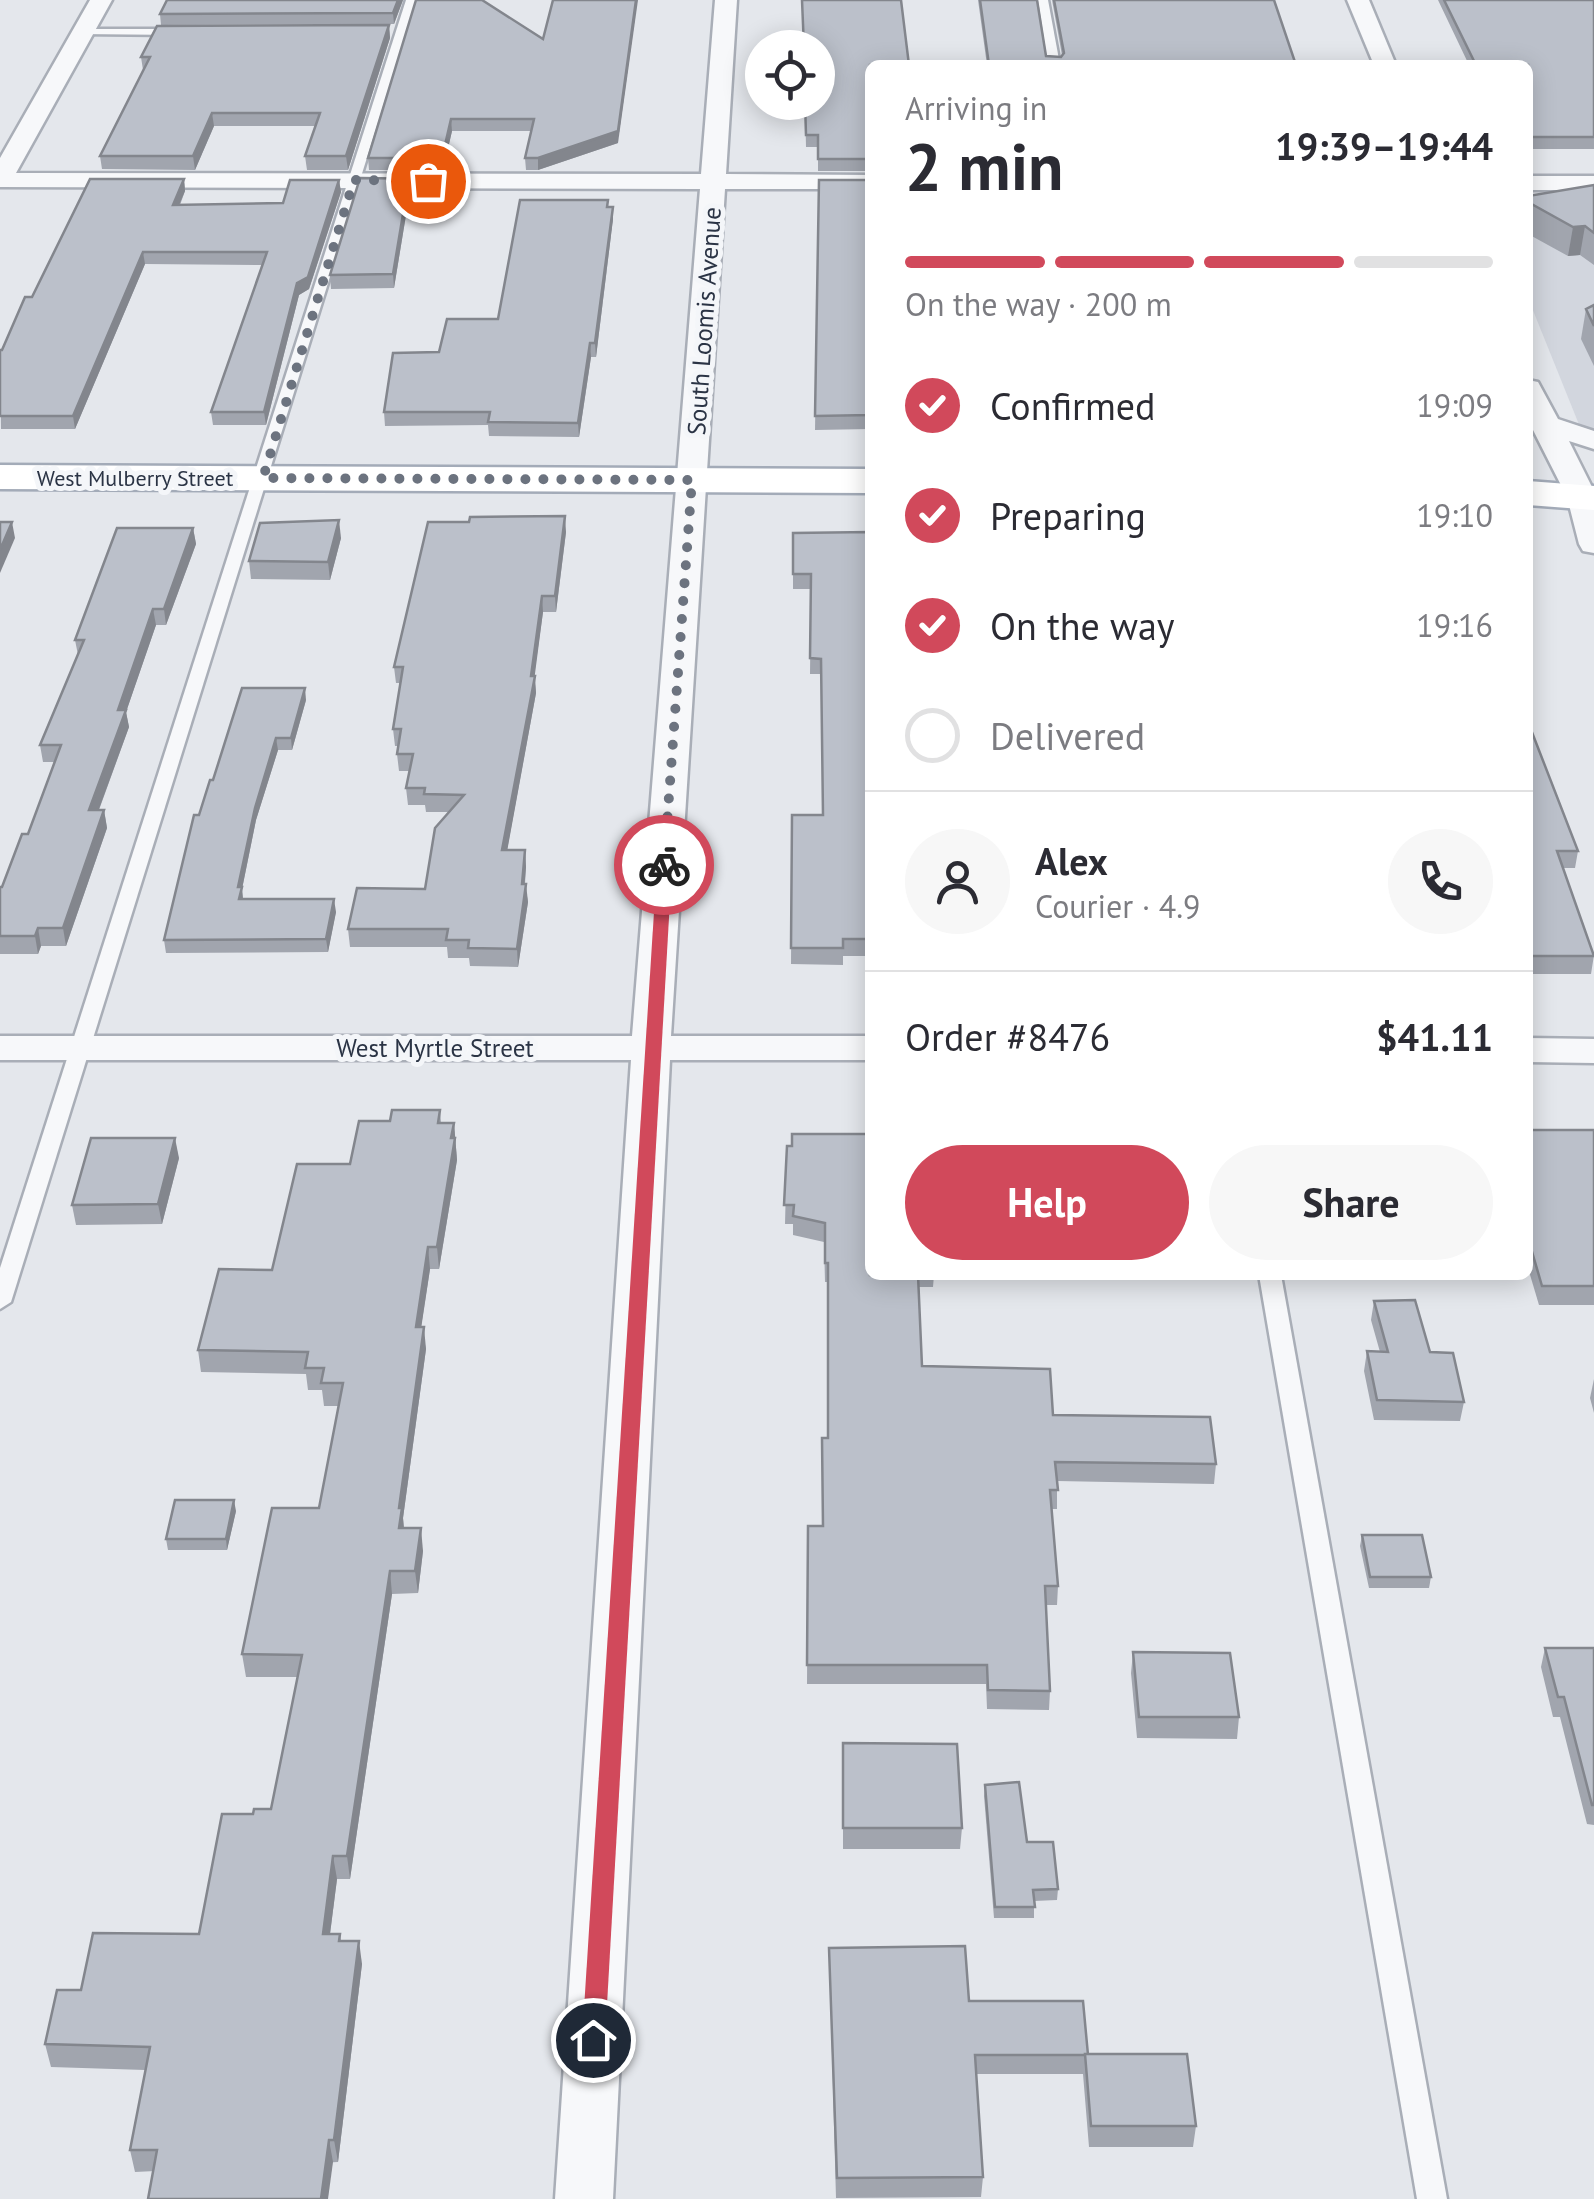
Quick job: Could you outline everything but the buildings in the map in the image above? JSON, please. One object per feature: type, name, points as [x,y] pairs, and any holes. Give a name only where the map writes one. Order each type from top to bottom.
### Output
[{"type":"main road","name":"West Mulberry Street","points":[[0,477],[865,480]]},
{"type":"main road","points":[[1533,493],[1590,496]]},
{"type":"street","points":[[100,0],[0,180],[865,182]]},
{"type":"street","name":"South Loomis Avenue","points":[[584,2199],[651,1047],[726,0]]},
{"type":"street","points":[[1358,0],[1383,60]]},
{"type":"street","points":[[1533,183],[1594,184]]},
{"type":"street","points":[[1533,399],[1544,424],[1590,496],[1594,544]]},
{"type":"street","points":[[1544,424],[1594,440]]},
{"type":"street","name":"West Myrtle Street","points":[[0,1048],[865,1048]]},
{"type":"street","points":[[1533,1050],[1594,1050]]},
{"type":"lane","points":[[0,1302],[411,0]]},
{"type":"lane","points":[[1043,0],[1053,60]]},
{"type":"lane","points":[[383,31],[402,31]]},
{"type":"lane","points":[[82,32],[191,32]]},
{"type":"lane","points":[[1271,1280],[1432,2199]]},
{"type":"shaded area","points":[[1533,201],[1594,201],[1594,431],[1580,427],[1533,310]]},
{"type":"way so far","points":[[428,181],[354,180],[263,478],[692,480],[664,865]]},
{"type":"route","points":[[593,2040],[664,865]]}]
